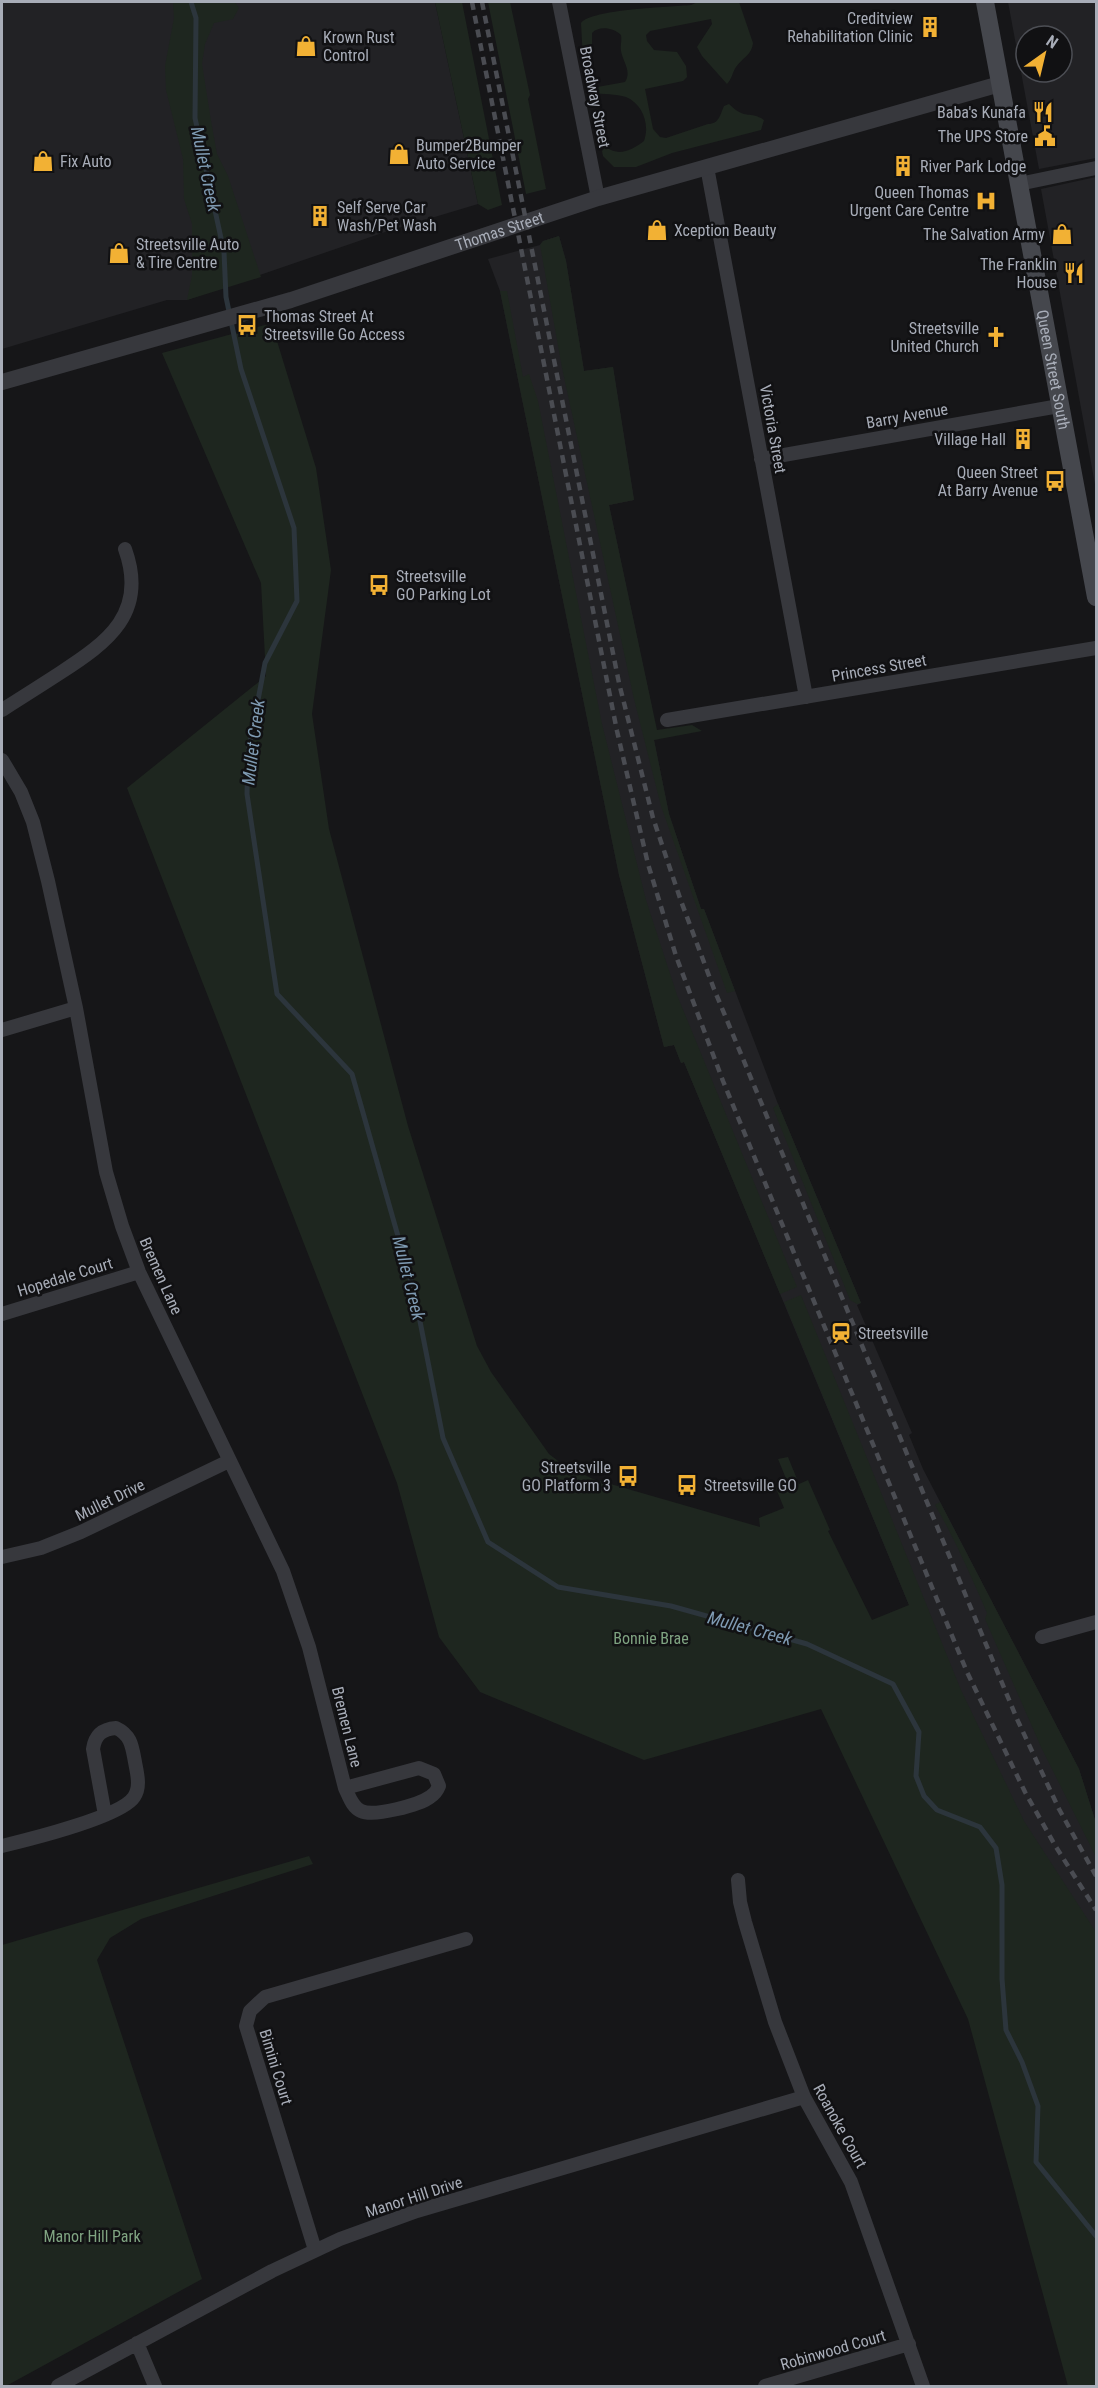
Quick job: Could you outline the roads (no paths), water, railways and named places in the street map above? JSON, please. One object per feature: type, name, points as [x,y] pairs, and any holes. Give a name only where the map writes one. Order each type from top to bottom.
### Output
[{"type":"main road","name":"Queen Street South","points":[[985,2],[1096,597]]},
{"type":"street","name":"Broadway Street","points":[[559,2],[598,198]]},
{"type":"street","name":"Thomas Street","points":[[2,382],[250,312],[468,243],[598,198],[1000,84]]},
{"type":"street","name":"Victoria Street","points":[[707,167],[806,698]]},
{"type":"street","points":[[1019,184],[1096,168]]},
{"type":"street","name":"Barry Avenue","points":[[761,459],[1059,406]]},
{"type":"street","points":[[2,710],[93,652],[117,628],[127,611],[132,585],[130,565],[125,549]]},
{"type":"street","name":"Princess Street","points":[[668,720],[1096,648]]},
{"type":"street","name":"Bremen Lane","points":[[2,760],[21,792],[33,822],[76,1008],[106,1172],[122,1226],[139,1272],[229,1461],[264,1528],[297,1607],[345,1788]]},
{"type":"street","points":[[2,1030],[76,1008]]},
{"type":"street","name":"Hopedale Court","points":[[2,1314],[139,1272]]},
{"type":"street","name":"Mullet Drive","points":[[2,1557],[41,1548],[81,1532],[229,1461]]},
{"type":"street","points":[[1042,1637],[1096,1622]]},
{"type":"street","points":[[2,1846],[72,1828],[105,1815],[130,1803],[136,1795],[138,1786],[131,1741],[125,1732],[116,1728],[100,1732],[94,1740],[93,1749],[105,1815]]},
{"type":"street","points":[[418,1768],[434,1774],[439,1786],[436,1792],[425,1800],[378,1813],[362,1812],[356,1808],[345,1788],[418,1768]]},
{"type":"street","name":"Roanoke Court","points":[[738,1880],[745,1923],[775,2022],[804,2097],[851,2182],[923,2386]]},
{"type":"street","name":"Bimini Court","points":[[315,2250],[246,2026],[250,2011],[265,1997],[466,1939]]},
{"type":"street","name":"Manor Hill Drive","points":[[58,2386],[315,2250],[417,2211],[804,2097]]},
{"type":"street","points":[[137,2343],[155,2386]]},
{"type":"street","name":"Robinwood Court","points":[[765,2386],[909,2344]]},
{"type":"waterway","name":"Mullet Creek","points":[[191,2],[196,18],[195,118],[224,252],[226,297],[241,369],[294,528],[297,601],[265,663],[248,753],[247,794],[277,994],[352,1074],[415,1296],[443,1438],[488,1542],[558,1587],[671,1606],[807,1644],[893,1684],[919,1732],[916,1776],[924,1796],[937,1810],[980,1827],[996,1848],[1002,1885],[1002,1979],[1006,2030],[1022,2062],[1038,2106],[1036,2162],[1096,2236]]},
{"type":"railway","points":[[472,2],[617,731],[648,864],[676,956],[723,1081],[967,1672],[1025,1792],[1096,1910]]},
{"type":"railway","points":[[482,2],[619,683],[653,818],[714,989],[1017,1719],[1059,1809],[1096,1876]]},
{"type":"place","name":"Creditview Rehabilitation Clinic","points":[[930,27]]},
{"type":"place","name":"Krown Rust Control","points":[[306,46]]},
{"type":"place","name":"Baba's Kunafa","points":[[1043,112]]},
{"type":"place","name":"The UPS Store","points":[[1045,136]]},
{"type":"place","name":"Bumper2Bumper Auto Service","points":[[399,154]]},
{"type":"place","name":"Fix Auto","points":[[43,161]]},
{"type":"place","name":"River Park Lodge","points":[[903,166]]},
{"type":"place","name":"Queen Thomas Urgent Care Centre","points":[[986,201]]},
{"type":"place","name":"Self Serve Car Wash/Pet Wash","points":[[320,216]]},
{"type":"place","name":"Xception Beauty","points":[[657,230]]},
{"type":"place","name":"The Salvation Army","points":[[1062,234]]},
{"type":"place","name":"Streetsville Auto & Tire Centre","points":[[119,253]]},
{"type":"place","name":"The Franklin House","points":[[1074,273]]},
{"type":"place","name":"Thomas Street At Streetsville Go Access","points":[[247,325]]},
{"type":"place","name":"Streetsville United Church","points":[[996,337]]},
{"type":"place","name":"Village Hall","points":[[1023,439]]},
{"type":"place","name":"Queen Street At Barry Avenue","points":[[1055,481]]},
{"type":"place","name":"Streetsville GO Parking Lot","points":[[379,585]]},
{"type":"place","name":"Streetsville","points":[[841,1333]]},
{"type":"place","name":"Streetsville GO Platform 3","points":[[628,1476]]},
{"type":"place","name":"Streetsville GO","points":[[687,1485]]},
{"type":"park label","name":"Bonnie Brae","points":[[651,1638]]},
{"type":"park label","name":"Manor Hill Park","points":[[92,2236]]}]
